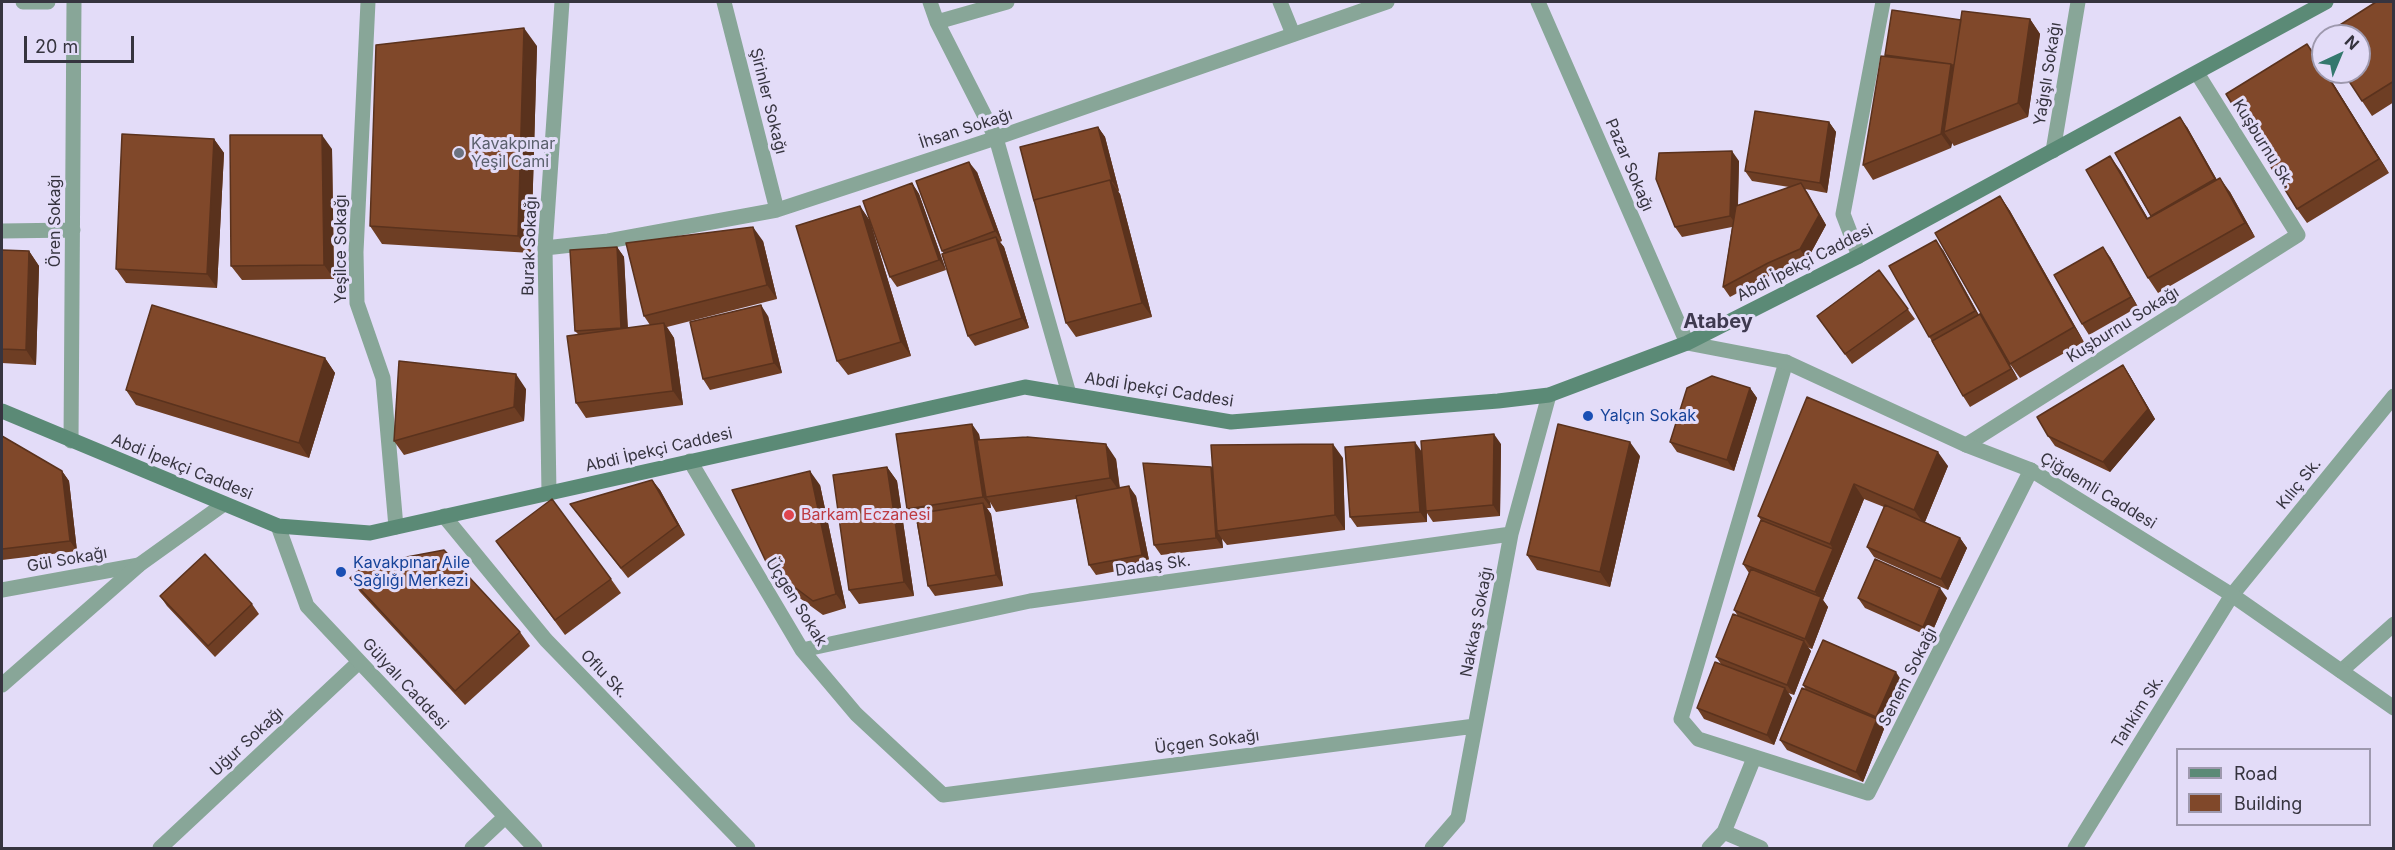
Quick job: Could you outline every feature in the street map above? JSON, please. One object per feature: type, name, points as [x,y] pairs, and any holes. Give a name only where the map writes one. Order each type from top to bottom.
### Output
[{"type":"main road","name":"Abdi İpekçi Caddesi","points":[[2,411],[278,526],[370,533],[1025,387],[1231,422],[1549,395],[1687,343],[1859,256],[2326,2]]},
{"type":"street","points":[[23,2],[48,2]]},
{"type":"street","name":"Ören Sokağı","points":[[71,441],[74,2]]},
{"type":"street","name":"Yeşilce Sokağı","points":[[368,2],[356,252],[357,303],[383,378],[396,527]]},
{"type":"street","name":"Burak Sokağı","points":[[549,493],[545,248],[562,2]]},
{"type":"street","name":"Şirinler Sokağı","points":[[724,2],[777,210]]},
{"type":"street","points":[[930,2],[937,22],[996,138],[1069,394]]},
{"type":"street","points":[[937,22],[1007,2]]},
{"type":"street","points":[[1280,2],[1293,34]]},
{"type":"street","name":"İhsan Sokağı","points":[[545,248],[608,241],[777,210],[996,138],[1388,2]]},
{"type":"street","name":"Pazar Sokağı","points":[[1539,2],[1687,343]]},
{"type":"street","points":[[1859,256],[1843,214],[1883,2]]},
{"type":"street","name":"Yağışlı Sokağı","points":[[2053,151],[2078,2]]},
{"type":"street","name":"Kuşburnu Sk.","points":[[2197,73],[2298,235]]},
{"type":"street","points":[[2,231],[73,230]]},
{"type":"street","name":"Kuşburnu Sokağı","points":[[1966,445],[2298,235]]},
{"type":"street","name":"Çiğdemli Caddesi","points":[[1687,343],[1786,362],[1966,445],[2031,470],[2232,595],[2394,708]]},
{"type":"street","points":[[1709,849],[1724,831],[1754,758],[1698,739],[1681,719],[1786,362]]},
{"type":"street","name":"Nakkaş Sokağı","points":[[1432,849],[1458,818],[1511,534],[1549,395]]},
{"type":"street","name":"Kılıç Sk.","points":[[2232,595],[2394,396]]},
{"type":"street","name":"Üçgen Sokak","points":[[690,461],[802,650],[856,714],[943,795]]},
{"type":"street","name":"Senem Sokağı","points":[[1754,758],[1868,793],[2031,470]]},
{"type":"street","points":[[2,685],[140,566],[224,504]]},
{"type":"street","name":"Oflu Sk.","points":[[444,516],[546,640],[748,849]]},
{"type":"street","name":"Gülyalı Caddesi","points":[[278,526],[307,606],[535,849]]},
{"type":"street","name":"Dadaş Sk.","points":[[802,650],[1030,601],[1511,534]]},
{"type":"street","name":"Gül Sokağı","points":[[2,590],[140,566]]},
{"type":"street","name":"Tahkim Sk.","points":[[2075,849],[2232,595]]},
{"type":"street","points":[[2341,671],[2394,624]]},
{"type":"street","name":"Uğur Sokağı","points":[[160,849],[359,662]]},
{"type":"street","name":"Üçgen Sokağı","points":[[943,795],[1475,726]]},
{"type":"street","points":[[472,849],[505,817]]},
{"type":"street","points":[[1724,831],[1761,849]]},
{"type":"building","points":[[2376,2],[2394,2],[2394,81],[2362,101],[2351,84],[2371,84],[2371,24],[2341,24]]},
{"type":"building","points":[[1892,10],[1961,20],[1954,65],[1885,55]]},
{"type":"building","points":[[1962,11],[2030,19],[2018,103],[1944,132]]},
{"type":"building","name":"Kavakpınar Yeşil Cami","points":[[524,28],[518,236],[370,226],[376,45]]},
{"type":"building","points":[[2307,44],[2311,50],[2311,84],[2332,84],[2379,159],[2297,209],[2226,94]]},
{"type":"building","points":[[1881,56],[1951,64],[1941,134],[1863,165]]},
{"type":"building","points":[[1755,111],[1829,122],[1820,183],[1745,171]]},
{"type":"building","points":[[2180,117],[2215,179],[2151,216],[2115,153]]},
{"type":"building","points":[[1098,127],[1112,181],[1034,201],[1020,147]]},
{"type":"building","points":[[122,134],[214,139],[207,274],[116,269]]},
{"type":"building","points":[[230,135],[322,135],[324,265],[231,266]]},
{"type":"building","points":[[1732,151],[1730,216],[1675,227],[1656,179],[1659,153]]},
{"type":"building","points":[[2110,156],[2147,219],[2220,178],[2245,223],[2148,278],[2086,170]]},
{"type":"building","points":[[969,162],[995,231],[942,251],[916,181]]},
{"type":"building","points":[[1110,180],[1142,303],[1066,323],[1034,200]]},
{"type":"building","points":[[912,183],[939,260],[890,277],[863,201]]},
{"type":"building","points":[[1801,183],[1819,215],[1800,249],[1723,287],[1736,206]]},
{"type":"building","points":[[2000,196],[2074,327],[2010,364],[1935,233]]},
{"type":"building","points":[[860,206],[901,342],[837,361],[796,226]]},
{"type":"building","points":[[753,227],[767,285],[644,316],[626,243]]},
{"type":"building","points":[[996,237],[1022,318],[968,336],[942,254]]},
{"type":"building","points":[[1936,240],[1975,311],[1929,337],[1889,266]]},
{"type":"building","points":[[617,247],[621,328],[575,331],[570,250]]},
{"type":"building","points":[[2103,247],[2131,297],[2082,324],[2054,275]]},
{"type":"building","points":[[2,250],[29,251],[26,350],[2,349]]},
{"type":"building","points":[[1879,270],[1908,309],[1845,354],[1817,316]]},
{"type":"building","points":[[152,305],[325,358],[299,443],[126,390]]},
{"type":"building","points":[[761,305],[774,363],[703,379],[690,322]]},
{"type":"building","points":[[1980,314],[2011,369],[1963,396],[1932,341]]},
{"type":"building","points":[[664,323],[673,391],[576,403],[567,336]]},
{"type":"building","points":[[399,361],[516,374],[514,407],[394,441]]},
{"type":"building","points":[[2123,365],[2148,409],[2103,462],[2048,436],[2037,417]]},
{"type":"building","points":[[1712,376],[1750,388],[1727,460],[1670,442],[1687,388]]},
{"type":"building","points":[[1807,397],[1938,452],[1914,510],[1854,484],[1830,544],[1758,516]]},
{"type":"building","points":[[972,424],[983,497],[907,509],[896,434]]},
{"type":"building","points":[[1558,424],[1630,442],[1600,572],[1527,555]]},
{"type":"building","points":[[1494,434],[1493,505],[1426,511],[1421,441]]},
{"type":"building","points":[[2,436],[62,471],[70,541],[2,549]]},
{"type":"building","points":[[1027,437],[1106,444],[1110,478],[986,497],[977,440]]},
{"type":"building","points":[[1415,442],[1420,512],[1350,517],[1345,447]]},
{"type":"building","points":[[1333,444],[1335,515],[1217,531],[1211,445]]},
{"type":"building","points":[[1143,463],[1211,467],[1216,538],[1154,545]]},
{"type":"building","points":[[887,467],[904,582],[849,590],[833,475]]},
{"type":"building","points":[[810,471],[836,594],[813,601],[769,568],[732,490]]},
{"type":"building","points":[[652,480],[678,525],[621,568],[570,504]]},
{"type":"building","points":[[1129,486],[1142,555],[1089,565],[1076,496]]},
{"type":"building","points":[[552,499],[611,579],[555,620],[496,541]]},
{"type":"building","points":[[983,503],[996,575],[928,586],[916,514]]},
{"type":"building","points":[[1885,505],[1960,538],[1941,579],[1867,547]]},
{"type":"building","points":[[1761,520],[1833,549],[1815,592],[1743,564]]},
{"type":"building","points":[[444,550],[520,632],[455,691],[350,578],[364,565]]},
{"type":"building","points":[[205,554],[252,604],[208,646],[160,596]]},
{"type":"building","points":[[1875,559],[1940,588],[1923,627],[1858,598]]},
{"type":"building","points":[[1751,569],[1821,597],[1805,639],[1734,610]]},
{"type":"building","points":[[1733,614],[1804,641],[1787,685],[1716,657]]},
{"type":"building","points":[[1823,640],[1896,672],[1876,717],[1803,685]]},
{"type":"building","points":[[1715,662],[1785,688],[1767,735],[1697,708]]},
{"type":"building","points":[[1802,688],[1877,719],[1856,772],[1780,740]]},
{"type":"place","name":"Kavakpınar Yeşil Cami","points":[[459,153]]},
{"type":"place","name":"Yalçın Sokak","points":[[1588,416]]},
{"type":"place","name":"Barkam Eczanesi","points":[[789,515]]},
{"type":"place","name":"Kavakpınar Aile Sağlığı Merkezi","points":[[341,572]]},
{"type":"district","name":"Atabey","points":[[1718,322]]}]
